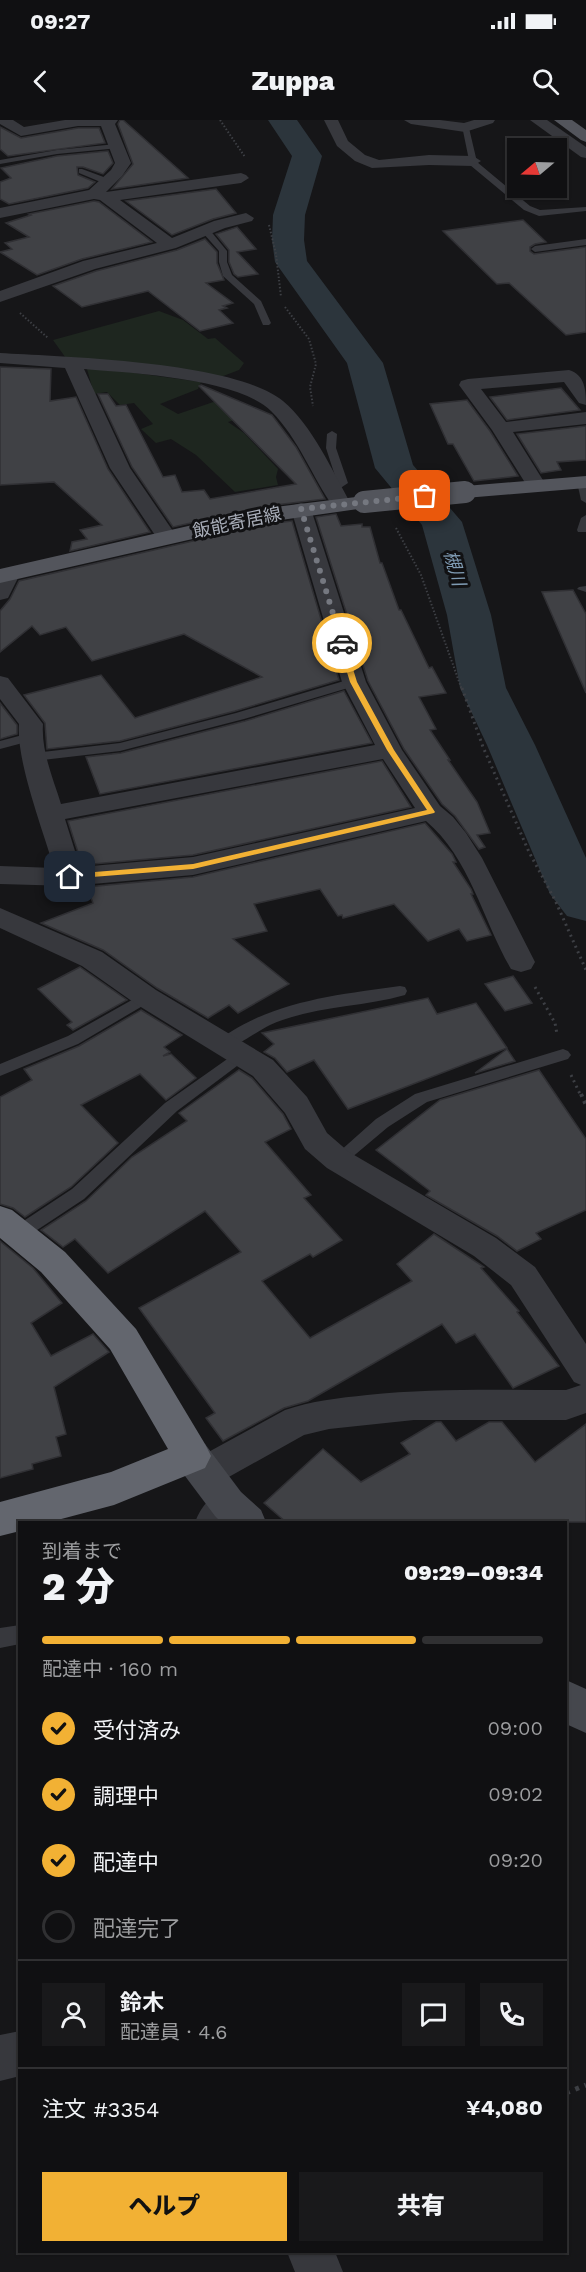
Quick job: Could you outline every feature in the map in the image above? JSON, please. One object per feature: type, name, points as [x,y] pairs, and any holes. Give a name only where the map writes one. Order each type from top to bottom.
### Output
[{"type":"highway","points":[[0,1519],[199,1464],[123,1339],[53,1262],[9,1226]]},
{"type":"main road","points":[[562,120],[586,136]]},
{"type":"main road","name":"飯能寄居線","points":[[3,581],[166,537],[301,509],[337,497],[364,502],[536,485],[585,488]]},
{"type":"street","points":[[331,120],[342,144],[360,158],[377,165],[429,160],[473,161]]},
{"type":"street","points":[[411,120],[465,128],[488,120]]},
{"type":"street","points":[[537,120],[586,154]]},
{"type":"street","points":[[2,122],[21,132],[78,122],[109,121],[123,163],[102,190]]},
{"type":"street","points":[[0,213],[102,190],[241,178]]},
{"type":"street","points":[[102,190],[170,245]]},
{"type":"street","points":[[0,297],[89,266],[170,245],[220,224],[246,218]]},
{"type":"street","points":[[0,358],[191,377],[245,389],[263,396],[276,405],[294,427],[311,451],[337,497]]},
{"type":"street","points":[[68,363],[79,375],[82,389],[120,468],[166,537]]},
{"type":"street","points":[[536,485],[501,428],[468,385],[569,376],[586,399]]},
{"type":"street","points":[[501,428],[586,418]]},
{"type":"street","points":[[301,509],[354,682],[390,750],[431,812],[440,817],[472,862],[521,962]]},
{"type":"street","points":[[0,684],[31,724],[32,747],[70,877]]},
{"type":"street","points":[[51,814],[390,750]]},
{"type":"street","points":[[0,875],[70,877],[193,867],[431,812]]},
{"type":"street","points":[[0,917],[92,959],[146,997],[263,1068],[296,1105],[316,1141],[338,1160],[485,1247],[523,1276],[586,1372]]},
{"type":"street","points":[[229,1516],[199,1464],[297,1421],[329,1414],[414,1405],[566,1405],[586,1398]]},
{"type":"street","points":[[567,1701],[586,1713]]},
{"type":"street","points":[[0,2058],[18,2054]]},
{"type":"street","points":[[311,2253],[319,2272]]},
{"type":"lane","points":[[465,128],[473,161],[526,207],[540,213],[586,209]]},
{"type":"lane","points":[[0,162],[57,152],[116,146]]},
{"type":"lane","points":[[82,171],[102,190]]},
{"type":"lane","points":[[206,231],[223,251],[222,264],[229,280],[257,302],[266,323]]},
{"type":"lane","points":[[535,249],[586,242]]},
{"type":"lane","points":[[332,434],[331,448],[343,483],[337,497]]},
{"type":"lane","points":[[582,530],[586,518]]},
{"type":"lane","points":[[0,745],[120,747],[240,716],[354,682]]},
{"type":"lane","points":[[9,1226],[78,1194],[231,1050],[244,1029],[285,1011],[309,1005],[400,991]]},
{"type":"lane","points":[[0,1070],[73,1040],[146,997]]},
{"type":"lane","points":[[338,1160],[382,1123],[421,1098],[563,1055]]},
{"type":"lane","points":[[0,1638],[18,1634]]},
{"type":"path","points":[[220,120],[245,155],[244,172],[241,178],[267,218],[272,232],[281,298],[309,339],[316,364],[310,387],[315,413],[332,434]]},
{"type":"path","points":[[14,308],[48,338],[68,363]]},
{"type":"path","points":[[392,521],[421,575],[483,747],[529,852],[555,900],[586,970]]},
{"type":"path","points":[[521,962],[555,1023],[563,1055],[586,1105]]},
{"type":"path","points":[[567,2093],[586,2085]]},
{"type":"shaded area","points":[[159,311],[183,320],[208,339],[215,338],[244,363],[239,370],[218,378],[68,361],[53,340]]},
{"type":"shaded area","points":[[98,368],[201,382],[198,389],[160,404],[178,414],[228,397],[240,418],[228,422],[244,433],[278,469],[276,477],[278,485],[235,492],[196,455],[171,439],[156,443],[141,429],[153,424],[134,403],[120,405],[107,392],[94,394],[87,369]]},
{"type":"building","points":[[120,120],[123,120],[188,178],[112,189],[133,164],[118,124]]},
{"type":"building","points":[[0,127],[21,138],[78,128],[99,128],[105,143],[8,156],[0,149]]},
{"type":"building","points":[[108,151],[113,163],[103,174],[77,167],[78,175],[95,182],[88,188],[9,204],[0,199],[0,182],[11,178],[1,168],[57,156]]},
{"type":"building","points":[[216,189],[236,213],[213,219],[172,235],[126,201]]},
{"type":"building","points":[[94,201],[99,202],[152,242],[82,259],[37,275],[0,252],[12,249],[5,243],[29,237],[6,223],[31,215],[29,214]]},
{"type":"building","points":[[523,220],[546,242],[530,247],[530,251],[534,254],[586,247],[586,332],[566,335],[509,283],[497,284],[443,231]]},
{"type":"building","points":[[237,227],[256,249],[237,252],[258,274],[238,277],[234,274],[229,262],[229,250],[216,234]]},
{"type":"building","points":[[205,239],[217,252],[217,263],[224,280],[206,283],[233,303],[219,310],[233,323],[200,331],[148,291],[82,307],[53,286],[96,271],[177,250]]},
{"type":"building","points":[[0,367],[51,369],[50,401],[76,397],[108,469],[150,532],[70,551],[72,542],[87,539],[80,530],[102,525],[54,482],[0,485]]},
{"type":"building","points":[[199,386],[272,415],[296,447],[325,499],[267,506],[173,527],[132,467],[98,394],[108,394],[116,406],[126,405],[163,477],[175,475],[182,492],[204,490],[210,499],[296,484]]},
{"type":"building","points":[[561,388],[580,410],[507,420],[490,397]]},
{"type":"building","points":[[467,400],[490,431],[518,476],[474,481],[453,444],[448,444],[430,404]]},
{"type":"building","points":[[586,426],[586,460],[557,462],[561,470],[541,473],[517,434]]},
{"type":"building","points":[[336,514],[341,526],[362,524],[362,527],[370,527],[380,563],[382,563],[399,610],[429,668],[432,667],[446,693],[419,697],[436,729],[430,730],[477,802],[490,833],[477,835],[485,847],[479,849],[455,816],[442,804],[404,749],[368,681],[316,517]]},
{"type":"building","points":[[292,521],[339,680],[235,711],[120,741],[47,749],[45,723],[24,695],[101,675],[135,718],[262,677],[184,634],[92,661],[66,627],[40,635],[32,626],[0,652],[0,611],[10,599],[19,581],[267,524]]},
{"type":"building","points":[[573,590],[586,614],[586,693],[542,592]]},
{"type":"building","points":[[344,691],[372,743],[100,794],[86,757],[121,753],[245,721]]},
{"type":"building","points":[[0,703],[17,725],[17,734],[0,739]]},
{"type":"building","points":[[382,761],[411,807],[193,855],[82,865],[68,821]]},
{"type":"building","points":[[425,823],[452,854],[456,862],[453,862],[471,889],[473,894],[471,894],[491,935],[467,941],[459,929],[428,941],[394,904],[343,918],[342,915],[338,916],[320,889],[254,904],[267,931],[233,939],[289,984],[238,1013],[229,1005],[208,1018],[157,988],[103,950],[41,923],[93,903],[87,887],[193,877]]},
{"type":"building","points":[[80,967],[127,1000],[73,1030],[67,1025],[72,1022],[38,989]]},
{"type":"building","points":[[513,976],[532,1003],[505,1011],[485,984]]},
{"type":"building","points":[[428,998],[437,1014],[476,1003],[507,1048],[348,1109],[314,1060],[287,1072],[275,1058],[264,1052],[274,1044],[262,1033]]},
{"type":"building","points":[[141,1010],[182,1035],[164,1047],[170,1052],[163,1056],[171,1054],[196,1078],[166,1100],[140,1074],[81,1105],[118,1143],[71,1187],[25,1217],[13,1208],[0,1204],[0,1097],[32,1080],[24,1069],[79,1046]]},
{"type":"building","points":[[507,1049],[515,1061],[475,1073]]},
{"type":"building","points":[[239,1070],[252,1078],[283,1114],[291,1129],[265,1142],[311,1195],[304,1198],[342,1240],[313,1257],[310,1254],[262,1281],[310,1338],[412,1281],[397,1264],[434,1234],[484,1267],[481,1268],[519,1311],[517,1312],[559,1366],[513,1388],[475,1334],[456,1343],[442,1324],[308,1401],[284,1408],[223,1441],[206,1418],[215,1413],[139,1308],[241,1252],[205,1211],[108,1273],[75,1239],[63,1247],[41,1230],[86,1201],[132,1157],[187,1121],[179,1113]]},
{"type":"building","points":[[539,1070],[586,1139],[586,1210],[536,1233],[541,1239],[517,1251],[497,1236],[426,1195],[430,1191],[376,1150],[440,1100]]},
{"type":"building","points":[[0,1241],[33,1268],[62,1303],[31,1323],[51,1356],[93,1334],[109,1352],[54,1387],[66,1434],[56,1437],[61,1456],[32,1464],[33,1469],[0,1478]]},
{"type":"building","points":[[436,1422],[441,1422],[456,1441],[489,1422],[502,1422],[535,1462],[586,1424],[586,1522],[285,1521],[264,1503],[323,1449],[361,1482],[410,1454],[401,1443]]},
{"type":"waterway","name":"槻川","points":[[282,120],[297,138],[307,156],[289,215],[288,240],[291,262],[365,363],[394,468],[442,522],[469,615],[483,688],[511,745],[576,894],[586,904]]},
{"type":"way so far","points":[[342,643],[301,509],[425,496]]},
{"type":"route","points":[[70,877],[193,867],[431,812],[390,750],[354,682],[342,643]]}]
